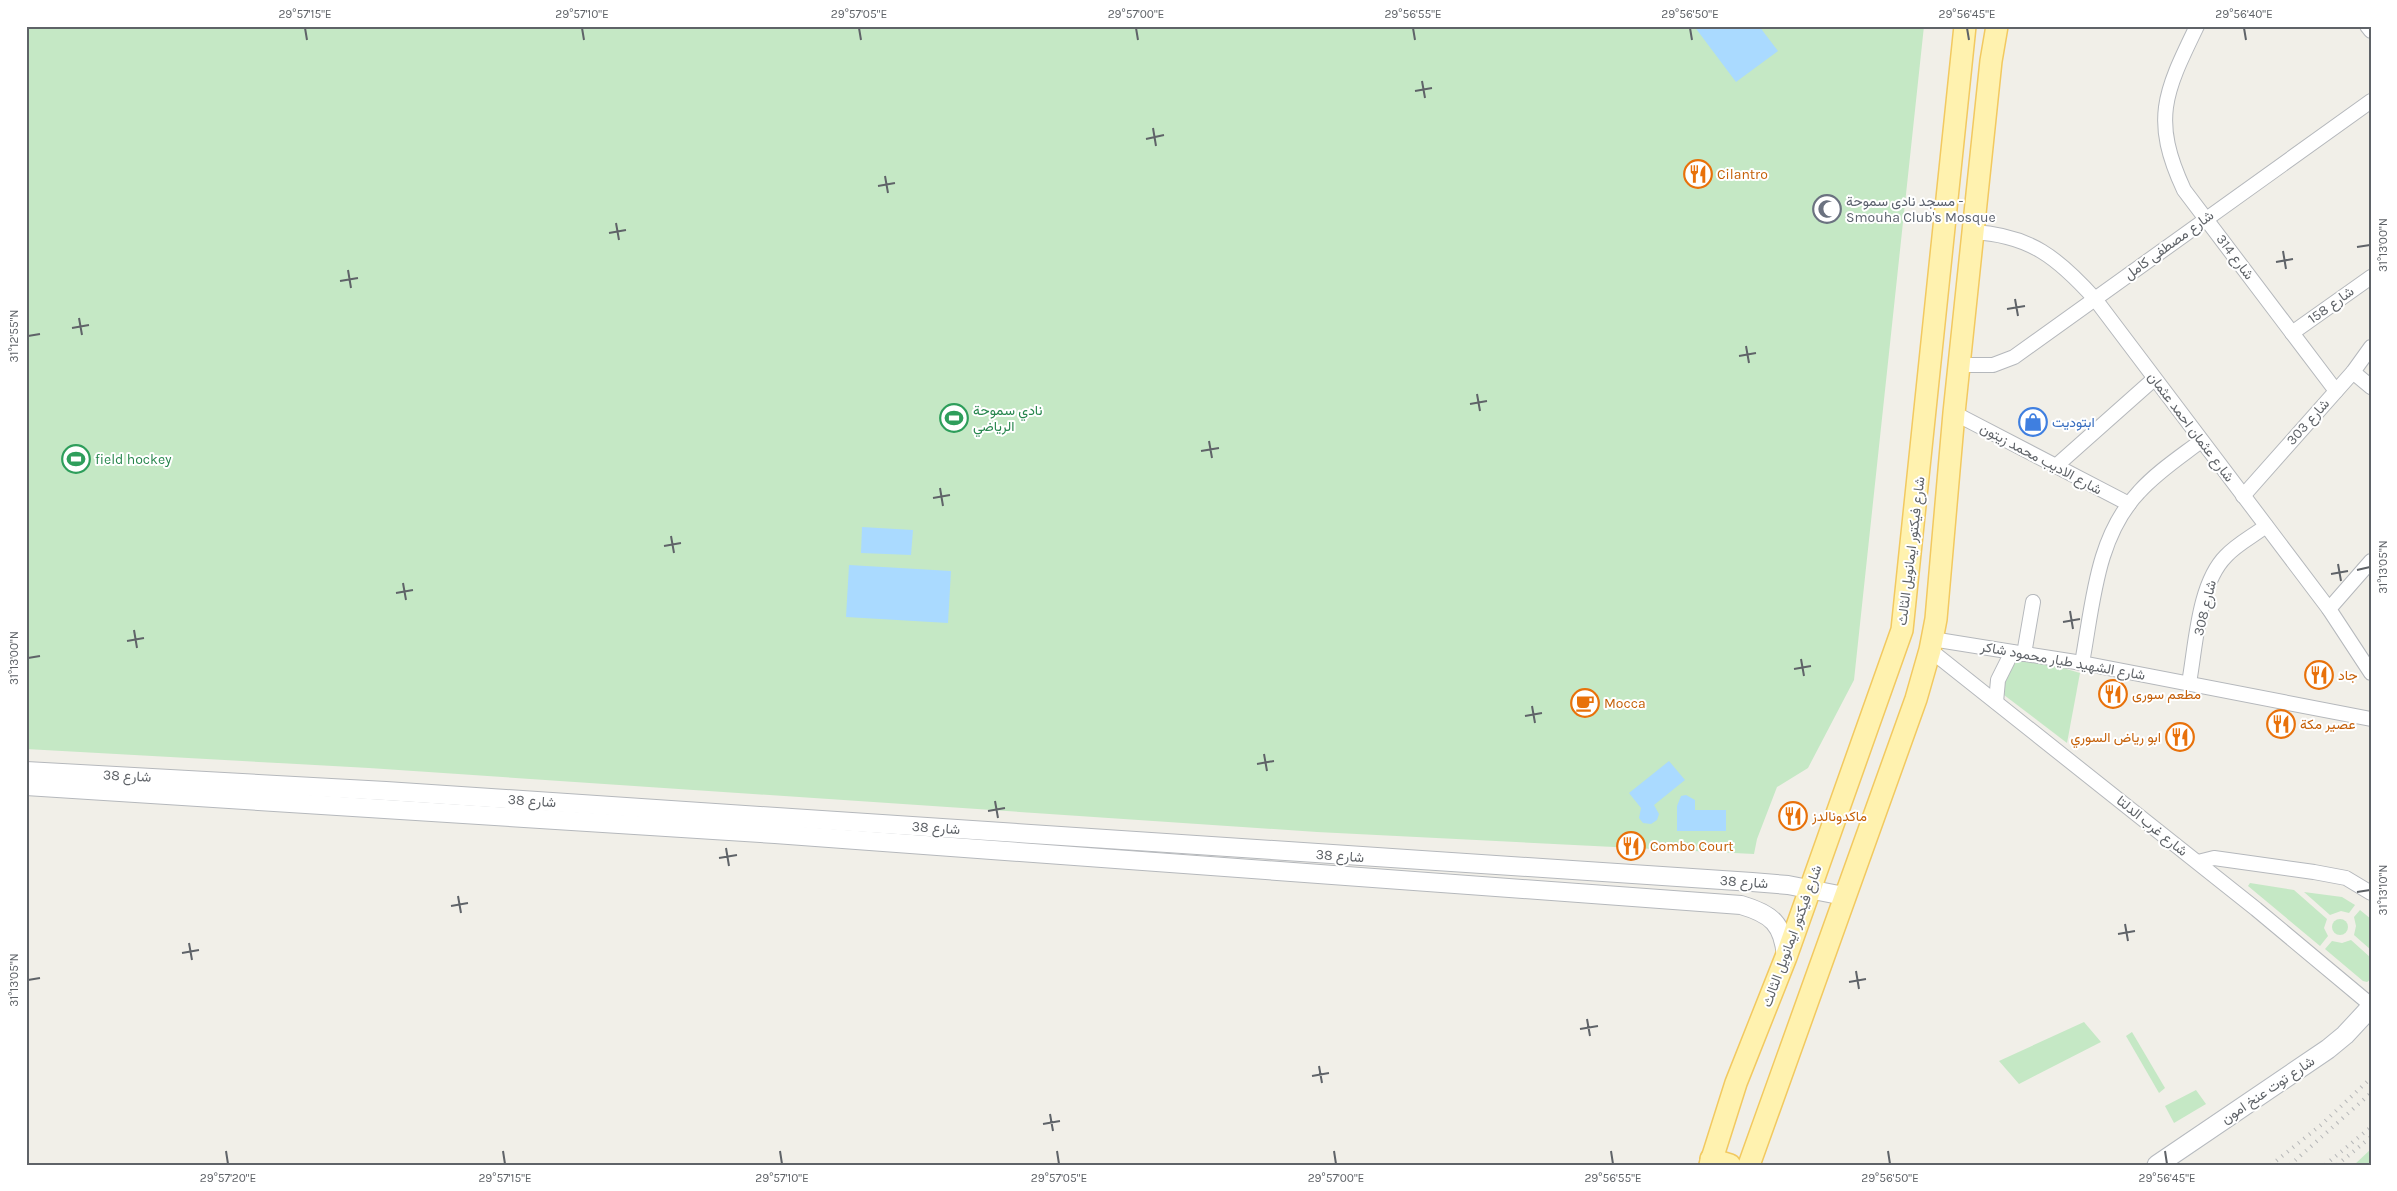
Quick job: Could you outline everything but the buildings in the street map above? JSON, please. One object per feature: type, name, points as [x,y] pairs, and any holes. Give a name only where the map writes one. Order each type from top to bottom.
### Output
[{"type":"main road","name":"شارع فيكتور ايمانويل الثالث","points":[[1717,1163],[1736,1083],[1786,957],[1808,889],[1892,662],[1905,615],[1965,26]]},
{"type":"main road","name":"شارع فيكتور ايمانويل الثالث","points":[[1749,1165],[1916,699],[1931,645],[1991,61],[1997,26]]},
{"type":"main road","name":"شارع توت عنخ امون","points":[[2157,1165],[2328,1049],[2371,1006]]},
{"type":"street","name":"شارع 314","points":[[2197,26],[2169,88],[2164,123],[2168,149],[2176,174],[2184,190],[2336,391]]},
{"type":"street","points":[[2367,26],[2371,31]]},
{"type":"street","name":"شارع مصطفى كامل","points":[[1959,365],[1992,365],[2008,361],[2371,101]]},
{"type":"street","name":"شارع عثمان احمد عثمان","points":[[1973,232],[2008,236],[2042,250],[2058,261],[2095,299],[2329,609],[2371,673]]},
{"type":"street","name":"شارع 158","points":[[2292,333],[2371,277]]},
{"type":"street","name":"شارع 303","points":[[2243,496],[2353,372],[2371,347]]},
{"type":"street","points":[[2353,372],[2371,387]]},
{"type":"street","points":[[2056,466],[2154,379]]},
{"type":"street","name":"شارع الاديب محمد زيتون","points":[[1954,413],[2128,504]]},
{"type":"street","points":[[2082,663],[2100,564],[2115,525],[2128,504],[2152,479],[2201,441]]},
{"type":"street","name":"شارع 308","points":[[2189,683],[2204,602],[2215,570],[2226,556],[2266,526]]},
{"type":"street","points":[[2329,609],[2371,560]]},
{"type":"street","points":[[1996,702],[2000,675],[2018,653],[2033,602]]},
{"type":"street","name":"شارع الشهيد طيار محمود شاكر","points":[[1931,645],[2018,653],[2082,663],[2371,719]]},
{"type":"street","name":"شارع غرب الدلتا","points":[[1931,645],[1996,702],[2198,862],[2371,1006]]},
{"type":"street","name":"شارع 38","points":[[26,770],[605,814],[1741,905],[1763,913],[1778,926],[1784,940],[1786,957]]},
{"type":"street","name":"شارع 38","points":[[26,786],[605,814],[1752,882],[1808,889],[1844,896]]},
{"type":"street","points":[[2198,862],[2214,858],[2314,872],[2346,878],[2371,893]]},
{"type":"green space","name":"نادي سموحة الرياضي","points":[[26,26],[1924,26],[1854,680],[1808,768],[1777,787],[1757,839],[1754,854],[1317,832],[369,768],[26,749]]},
{"type":"green space","points":[[2019,660],[2053,665],[2080,673],[2067,743],[2004,695],[2006,675]]},
{"type":"green space","points":[[2250,883],[2294,890],[2327,919],[2324,928],[2328,936],[2320,946],[2248,886]]},
{"type":"green space","points":[[2304,892],[2342,897],[2355,905],[2349,913],[2341,911],[2330,915]]},
{"type":"green space","points":[[2360,910],[2371,919],[2371,950],[2354,935],[2356,926],[2354,917]]},
{"type":"green space","points":[[2340,919],[2346,921],[2348,927],[2346,933],[2340,935],[2334,933],[2332,927],[2334,921]]},
{"type":"green space","points":[[2351,940],[2371,958],[2371,979],[2367,982],[2363,981],[2325,949],[2332,941],[2342,943]]},
{"type":"green space","points":[[2084,1022],[2101,1042],[2019,1084],[1999,1061]]},
{"type":"green space","points":[[2132,1032],[2165,1088],[2159,1093],[2126,1036]]},
{"type":"green space","points":[[2196,1090],[2206,1104],[2174,1123],[2165,1106]]},
{"type":"green space","points":[[2371,1149],[2371,1165],[2354,1165]]},
{"type":"water","points":[[1694,26],[1759,26],[1778,51],[1736,82]]},
{"type":"water","points":[[862,527],[913,530],[911,555],[861,553]]},
{"type":"water","points":[[849,565],[951,571],[948,623],[846,617]]},
{"type":"water","points":[[1669,761],[1685,780],[1654,805],[1659,814],[1657,820],[1651,824],[1643,823],[1639,818],[1641,808],[1629,793]]},
{"type":"water","points":[[1686,795],[1695,800],[1695,810],[1726,810],[1726,831],[1677,831],[1677,806],[1681,796]]},
{"type":"railway","points":[[2271,1165],[2321,1125],[2371,1078]]},
{"type":"railway","points":[[2290,1165],[2371,1093]]},
{"type":"railway","points":[[2325,1165],[2371,1127]]},
{"type":"railway","points":[[2337,1165],[2371,1137]]},
{"type":"place","name":"Cilantro","points":[[1698,174]]},
{"type":"place","name":"مسجد نادى سموحة - Smouha Club's Mosque","points":[[1827,209]]},
{"type":"place","name":"نادي سموحة الرياضي","points":[[954,418]]},
{"type":"place","name":"ابتوديت","points":[[2033,422]]},
{"type":"place","name":"field hockey","points":[[76,459]]},
{"type":"place","name":"جاد","points":[[2319,675]]},
{"type":"place","name":"مطعم سورى","points":[[2113,694]]},
{"type":"place","name":"Mocca","points":[[1585,703]]},
{"type":"place","name":"عصير مكة","points":[[2281,724]]},
{"type":"place","name":"ابو رياض السوري","points":[[2180,737]]},
{"type":"place","name":"ماكدونالدز","points":[[1793,816]]},
{"type":"place","name":"Combo Court","points":[[1631,846]]}]
